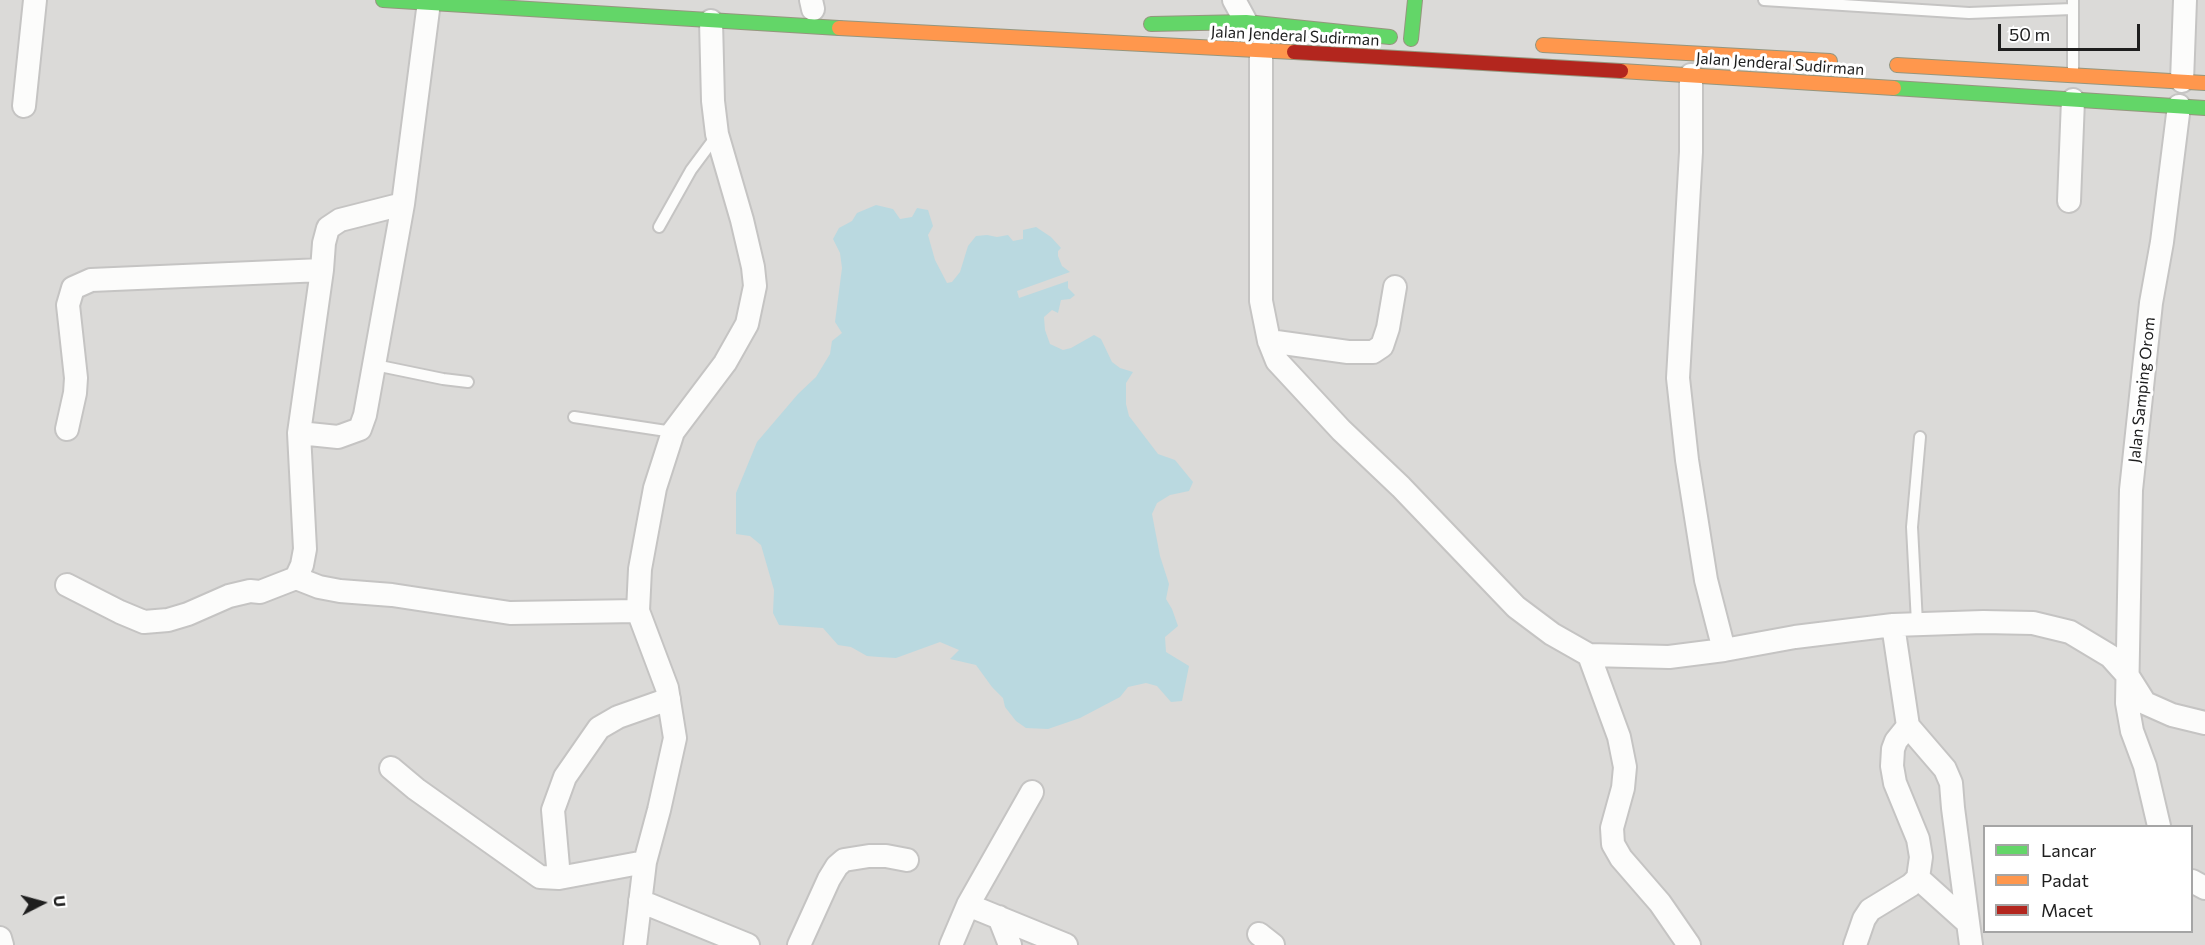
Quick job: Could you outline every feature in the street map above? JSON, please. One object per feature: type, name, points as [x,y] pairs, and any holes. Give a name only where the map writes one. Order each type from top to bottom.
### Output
[{"type":"main road","name":"Jalan Jenderal Sudirman","points":[[383,0],[711,21],[1691,75],[2205,108]]},
{"type":"main road","name":"Jalan Jenderal Sudirman","points":[[1138,43],[1139,25],[1246,21],[1417,39],[1416,0]]},
{"type":"main road","name":"Jalan Jenderal Sudirman","points":[[1524,44],[1843,61]]},
{"type":"main road","name":"Jalan Jenderal Sudirman","points":[[1878,64],[2205,83]]},
{"type":"street","points":[[24,106],[35,0]]},
{"type":"street","points":[[1234,0],[1246,21]]},
{"type":"street","points":[[2182,81],[2185,0]]},
{"type":"street","points":[[299,433],[338,437],[360,429],[365,415],[403,204],[429,2]]},
{"type":"street","points":[[635,945],[645,862],[675,738],[667,687],[639,611],[640,569],[647,531],[655,488],[673,432],[725,363],[747,324],[754,300],[753,267],[717,134],[713,101],[711,21]]},
{"type":"street","points":[[1261,50],[1261,301],[1269,341],[1278,361],[1341,430],[1401,487],[1516,607],[1552,634],[1589,654],[1669,657],[1795,637],[1893,625],[2033,623],[2070,632],[2110,656],[2128,676],[2145,703],[2172,715],[2205,723]]},
{"type":"street","points":[[1691,75],[1690,152],[1678,378],[1687,460],[1706,580],[1724,650]]},
{"type":"street","points":[[2069,201],[2073,100]]},
{"type":"street","name":"Jalan Samping Orom","points":[[2159,825],[2127,703],[2131,490],[2151,303],[2162,242],[2179,106]]},
{"type":"street","points":[[296,578],[302,565],[305,549],[299,433],[324,243],[328,228],[340,220],[403,204]]},
{"type":"street","points":[[67,429],[76,378],[68,305],[73,288],[91,280],[322,270]]},
{"type":"street","points":[[1269,341],[1348,352],[1372,352],[1382,346],[1388,328],[1395,287]]},
{"type":"street","points":[[68,585],[144,622],[168,620],[229,596],[250,591],[260,592],[296,578],[340,591],[392,595],[510,613],[639,611]]},
{"type":"street","points":[[1893,625],[1908,726],[1945,769],[1950,779],[1971,945]]},
{"type":"street","points":[[1589,654],[1619,737],[1625,767],[1623,788],[1612,828],[1613,844],[1621,858],[1660,903],[1689,945]]},
{"type":"street","points":[[559,878],[553,810],[565,777],[599,728],[618,717],[669,699]]},
{"type":"street","points":[[1855,945],[1864,919],[1870,910],[1911,885],[1918,878],[1921,857],[1918,839],[1895,783],[1892,766],[1896,741],[1908,726]]},
{"type":"street","points":[[391,768],[416,789],[540,877],[559,878],[645,862]]},
{"type":"street","points":[[951,945],[968,905],[1032,792]]},
{"type":"street","points":[[799,945],[829,879],[844,860],[886,855],[907,860]]},
{"type":"street","points":[[1918,878],[1968,922]]},
{"type":"street","points":[[640,901],[748,945]]},
{"type":"street","points":[[968,905],[1066,945]]},
{"type":"street","points":[[999,916],[1010,945]]},
{"type":"street","points":[[0,938],[2,945]]},
{"type":"lane","points":[[1764,0],[1969,13],[2072,4],[2073,76]]},
{"type":"lane","points":[[659,227],[691,170],[717,134]]},
{"type":"lane","points":[[375,365],[468,382]]},
{"type":"lane","points":[[574,417],[673,432]]},
{"type":"lane","points":[[1917,623],[1912,527],[1920,437]]},
{"type":"shaded area","points":[[0,0],[2205,0],[2205,945],[0,945]]},
{"type":"water","points":[[876,205],[893,209],[900,219],[912,217],[917,208],[928,210],[933,226],[928,235],[935,260],[947,283],[952,282],[960,272],[968,246],[976,236],[1008,235],[1013,241],[1023,239],[1023,230],[1036,227],[1051,237],[1061,248],[1058,256],[1062,266],[1070,272],[1017,291],[1019,298],[1068,281],[1068,288],[1075,295],[1070,299],[1061,300],[1058,313],[1052,310],[1044,317],[1045,330],[1050,344],[1063,350],[1094,335],[1101,339],[1112,362],[1120,368],[1133,372],[1126,383],[1126,404],[1129,416],[1158,454],[1175,460],[1193,482],[1189,491],[1170,495],[1157,503],[1152,514],[1160,556],[1169,584],[1166,599],[1178,626],[1165,637],[1166,652],[1189,666],[1182,701],[1171,702],[1157,686],[1146,683],[1128,687],[1120,697],[1080,718],[1048,729],[1026,728],[1016,721],[1005,707],[1003,698],[976,665],[950,659],[959,650],[940,642],[896,658],[867,656],[851,647],[838,645],[823,628],[779,625],[773,613],[774,590],[761,545],[750,536],[736,534],[736,493],[757,442],[798,394],[816,377],[830,354],[832,341],[842,333],[835,322],[842,268],[840,253],[833,239],[839,228],[852,221],[857,213]]},
{"type":"traffic: fast","points":[[383,0],[839,28]]},
{"type":"traffic: fast","points":[[1411,39],[1415,0]]},
{"type":"traffic: fast","points":[[1151,24],[1246,22],[1390,37]]},
{"type":"traffic: fast","points":[[1894,88],[2205,108]]},
{"type":"traffic: slow","points":[[839,28],[1294,52]]},
{"type":"traffic: slow","points":[[1543,45],[1830,61]]},
{"type":"traffic: slow","points":[[1897,65],[2205,83]]},
{"type":"traffic: slow","points":[[1621,71],[1894,88]]},
{"type":"traffic: jam","points":[[1294,52],[1621,71]]}]
